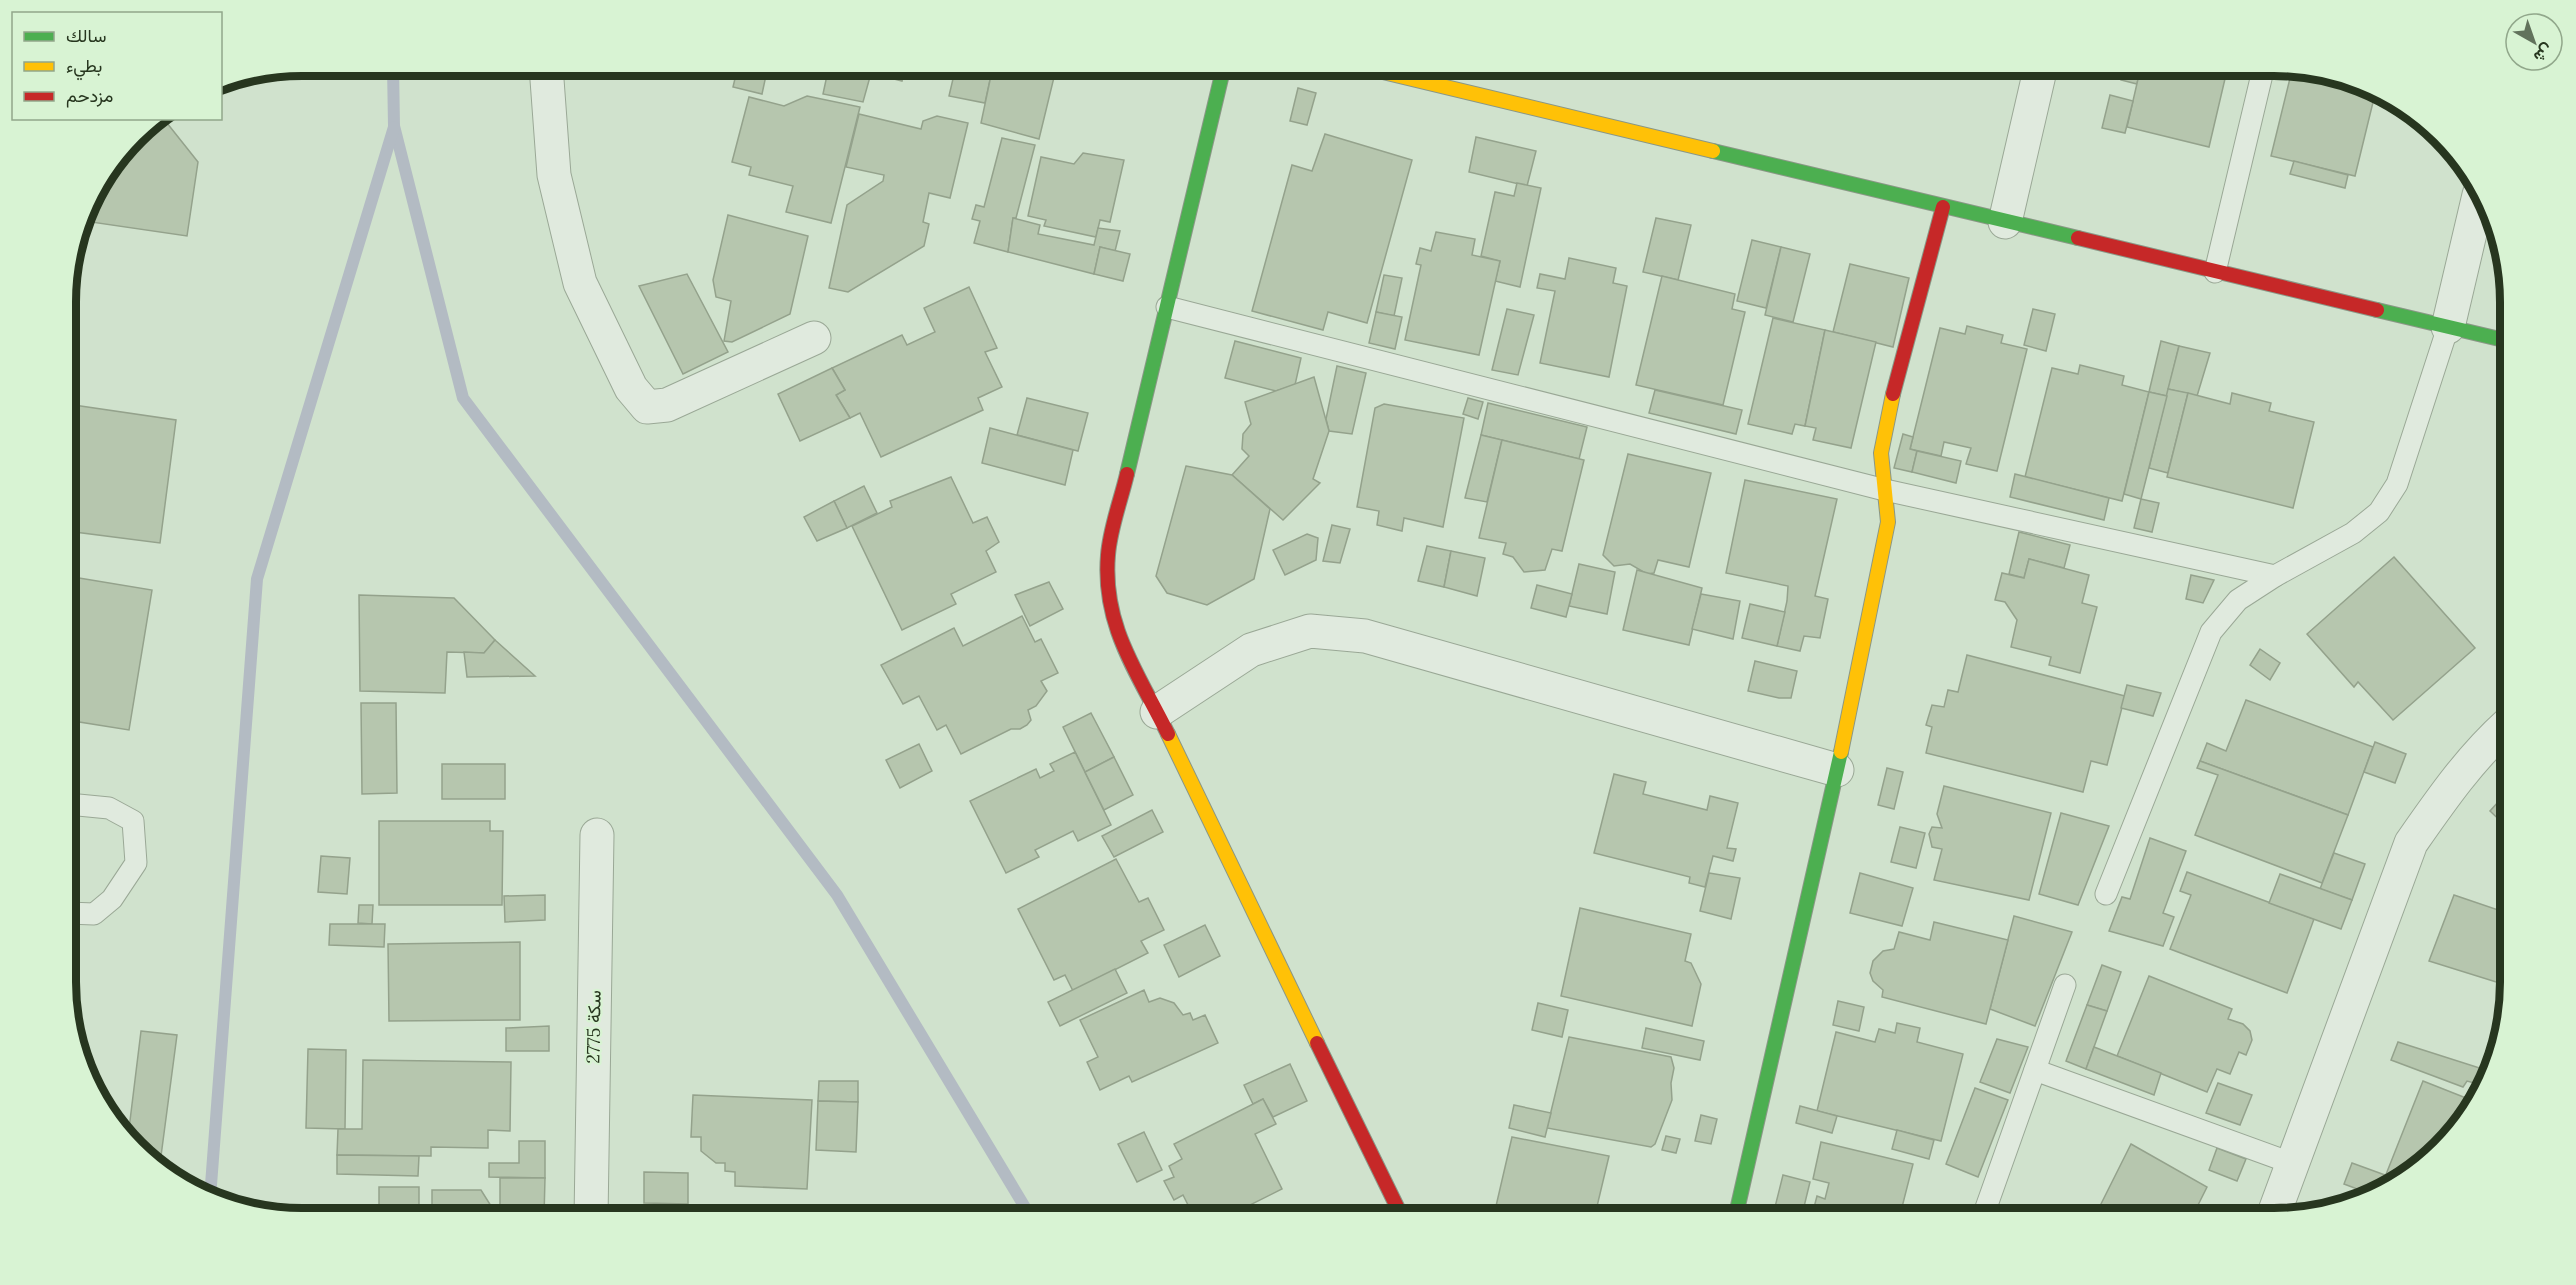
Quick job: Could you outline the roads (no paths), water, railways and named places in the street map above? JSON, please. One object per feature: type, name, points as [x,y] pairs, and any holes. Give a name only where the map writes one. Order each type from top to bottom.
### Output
[{"type":"street","points":[[547,76],[554,175],[580,282],[631,388],[647,407],[667,405],[814,338]]},
{"type":"street","points":[[1222,76],[1108,554],[1110,609],[1122,646],[1157,712],[1398,1208]]},
{"type":"street","points":[[1428,76],[1943,207],[2500,339]]},
{"type":"street","points":[[2005,222],[2039,76]]},
{"type":"street","points":[[2448,327],[2477,205]]},
{"type":"street","points":[[1737,1208],[1837,770],[1888,522],[1881,453],[1885,425],[1943,207]]},
{"type":"street","points":[[1157,712],[1251,650],[1310,631],[1365,636],[1837,770]]},
{"type":"street","points":[[2275,1208],[2412,843],[2449,788],[2500,731]]},
{"type":"street","name":"سكة 2775","points":[[591,1208],[597,835]]},
{"type":"lane","points":[[2215,272],[2262,76]]},
{"type":"lane","points":[[1167,307],[1885,490],[2275,576]]},
{"type":"lane","points":[[2106,894],[2211,632],[2238,600],[2275,576],[2353,533],[2379,512],[2397,484],[2448,327]]},
{"type":"lane","points":[[76,805],[109,808],[133,822],[136,863],[112,899],[94,914],[76,913]]},
{"type":"lane","points":[[1986,1208],[2066,985]]},
{"type":"lane","points":[[2036,1070],[2291,1163]]},
{"type":"waterway","points":[[393,76],[394,126],[463,398],[837,895],[1025,1208]]},
{"type":"waterway","points":[[211,1189],[257,579],[394,127]]}]
